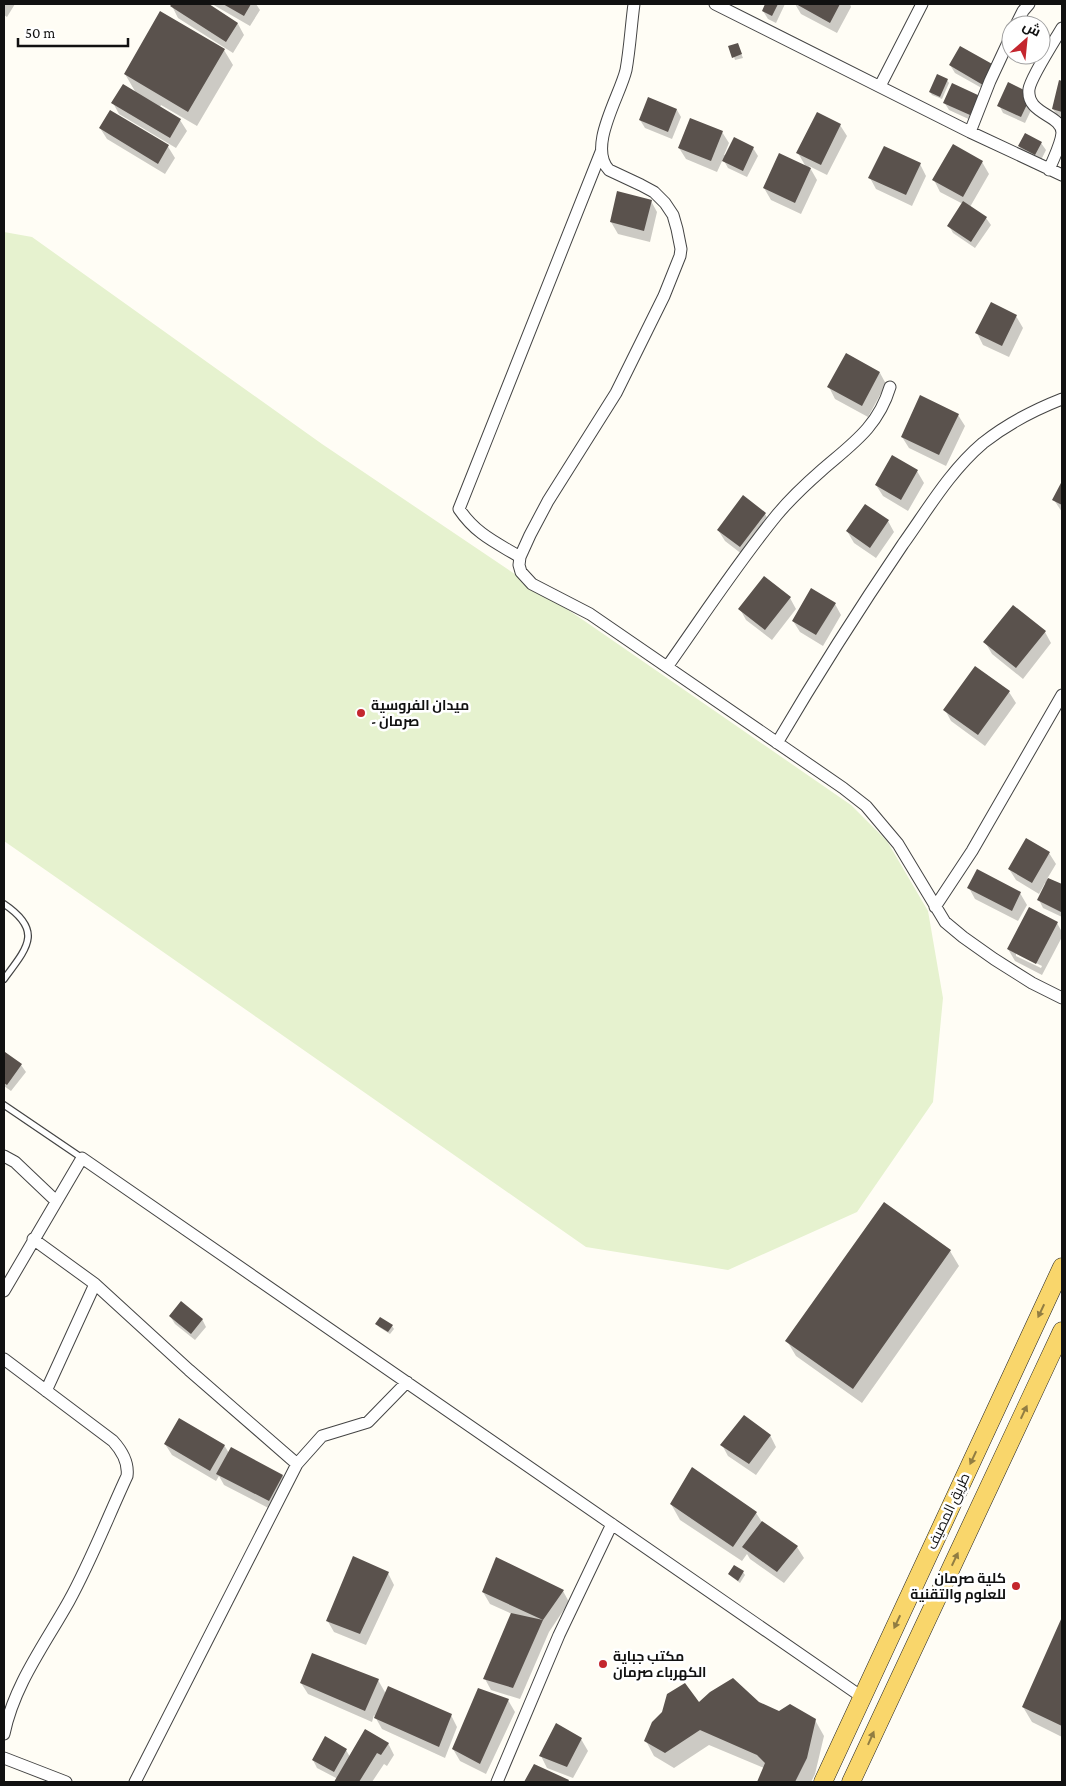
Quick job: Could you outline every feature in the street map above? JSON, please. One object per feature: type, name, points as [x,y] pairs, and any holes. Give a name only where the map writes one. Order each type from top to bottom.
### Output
[{"type":"main road","name":"طريق المصيف","points":[[823,1782],[1062,1267]]},
{"type":"main road","name":"طريق المصيف","points":[[851,1782],[1062,1331]]},
{"type":"street","points":[[520,557],[484,536],[469,523],[460,508],[601,152],[604,132],[626,68],[634,4]]},
{"type":"street","points":[[715,4],[970,132],[1062,175]]},
{"type":"street","points":[[880,86],[922,4]]},
{"type":"street","points":[[1021,15],[1028,4]]},
{"type":"street","points":[[1049,170],[1061,138],[1061,128],[1057,122],[1035,107],[1029,91],[1033,80],[1062,28]]},
{"type":"street","points":[[970,132],[1001,58]]},
{"type":"street","points":[[601,152],[604,165],[609,170],[654,192],[665,203],[673,215],[677,229],[681,249],[680,256],[664,296],[616,392],[548,500],[520,557],[519,565],[521,572],[532,584],[590,614],[822,773],[866,806],[898,844],[945,922],[963,937],[1032,983],[1062,998]]},
{"type":"street","points":[[667,667],[747,553],[777,515],[804,486],[858,441],[872,424],[886,401],[890,387]]},
{"type":"street","points":[[777,743],[832,651],[954,472],[983,443],[999,432],[1032,412],[1062,399]]},
{"type":"street","points":[[936,907],[972,852],[1062,695]]},
{"type":"street","points":[[4,1156],[15,1162],[56,1201]]},
{"type":"street","points":[[4,1291],[82,1158],[862,1697]]},
{"type":"street","points":[[33,1239],[94,1284],[297,1464]]},
{"type":"street","points":[[46,1391],[94,1284]]},
{"type":"street","points":[[4,1359],[113,1441],[122,1451],[128,1468],[127,1476],[70,1599],[20,1686],[10,1709],[4,1734]]},
{"type":"street","points":[[135,1782],[297,1464],[322,1436],[368,1422],[407,1382]]},
{"type":"street","points":[[497,1782],[559,1634],[612,1524]]},
{"type":"street","points":[[4,1758],[66,1782]]},
{"type":"lane","points":[[4,904],[24,920],[28,935],[26,947],[4,979]]},
{"type":"lane","points":[[4,1105],[82,1158]]},
{"type":"green space","name":"ميدان الفروسية - صرمان","points":[[4,232],[32,237],[322,444],[586,622],[851,805],[887,841],[928,911],[943,998],[933,1102],[857,1212],[728,1270],[586,1247],[4,841]]},
{"type":"building","points":[[172,4],[209,4],[238,23],[226,42],[170,6]]},
{"type":"building","points":[[223,4],[251,4],[244,16]]},
{"type":"building","points":[[765,4],[778,4],[772,16],[762,11]]},
{"type":"building","points":[[796,4],[840,4],[830,23]]},
{"type":"building","points":[[160,11],[225,49],[188,112],[124,74]]},
{"type":"building","points":[[738,43],[742,54],[732,58],[728,46]]},
{"type":"building","points":[[960,46],[994,65],[983,85],[949,65]]},
{"type":"building","points":[[937,74],[948,79],[940,97],[929,92]]},
{"type":"building","points":[[1059,80],[1062,81],[1062,112],[1052,109]]},
{"type":"building","points":[[1008,82],[1032,94],[1021,117],[997,106]]},
{"type":"building","points":[[952,83],[980,96],[970,115],[943,103]]},
{"type":"building","points":[[123,84],[181,119],[170,138],[111,103]]},
{"type":"building","points":[[648,97],[677,109],[668,132],[639,120]]},
{"type":"building","points":[[110,110],[169,145],[158,164],[99,128]]},
{"type":"building","points":[[817,112],[841,124],[821,165],[796,153]]},
{"type":"building","points":[[690,118],[723,131],[711,161],[678,148]]},
{"type":"building","points":[[1025,133],[1042,142],[1035,155],[1018,146]]},
{"type":"building","points":[[734,137],[754,147],[743,171],[722,161]]},
{"type":"building","points":[[953,144],[983,161],[963,197],[932,180]]},
{"type":"building","points":[[884,146],[921,163],[906,195],[868,178]]},
{"type":"building","points":[[779,153],[811,168],[795,203],[763,188]]},
{"type":"building","points":[[617,191],[652,200],[644,231],[610,222]]},
{"type":"building","points":[[963,201],[987,217],[971,242],[947,226]]},
{"type":"building","points":[[991,302],[1017,315],[1002,346],[975,333]]},
{"type":"building","points":[[846,353],[880,372],[862,406],[827,387]]},
{"type":"building","points":[[920,395],[959,414],[939,455],[901,437]]},
{"type":"building","points":[[892,455],[918,470],[901,500],[875,485]]},
{"type":"building","points":[[1062,481],[1062,505],[1052,500]]},
{"type":"building","points":[[743,495],[766,513],[740,547],[717,530]]},
{"type":"building","points":[[865,504],[889,520],[870,548],[846,531]]},
{"type":"building","points":[[764,576],[791,597],[765,630],[738,609]]},
{"type":"building","points":[[811,588],[836,603],[816,635],[792,621]]},
{"type":"building","points":[[1013,605],[1046,631],[1016,668],[983,642]]},
{"type":"building","points":[[975,666],[1010,691],[978,735],[943,710]]},
{"type":"building","points":[[1026,838],[1050,852],[1032,883],[1008,869]]},
{"type":"building","points":[[977,869],[1021,892],[1012,911],[967,888]]},
{"type":"building","points":[[1048,878],[1062,884],[1061,912],[1037,900]]},
{"type":"building","points":[[1029,907],[1058,922],[1036,964],[1007,949]]},
{"type":"building","points":[[5,1052],[22,1064],[7,1085],[4,1083]]},
{"type":"building","points":[[884,1202],[951,1250],[853,1389],[785,1341]]},
{"type":"building","points":[[181,1301],[203,1319],[191,1334],[169,1316]]},
{"type":"building","points":[[380,1317],[393,1325],[388,1332],[375,1324]]},
{"type":"building","points":[[744,1415],[771,1435],[749,1464],[720,1445]]},
{"type":"building","points":[[179,1418],[225,1445],[210,1471],[164,1444]]},
{"type":"building","points":[[231,1447],[283,1475],[269,1501],[216,1474]]},
{"type":"building","points":[[692,1467],[757,1512],[733,1547],[670,1504]]},
{"type":"building","points":[[762,1521],[798,1546],[777,1572],[742,1547]]},
{"type":"building","points":[[353,1556],[389,1572],[360,1634],[326,1621]]},
{"type":"building","points":[[496,1557],[564,1590],[543,1620],[482,1592]]},
{"type":"building","points":[[734,1565],[744,1571],[738,1581],[728,1574]]},
{"type":"building","points":[[511,1613],[543,1620],[513,1688],[483,1679]]},
{"type":"building","points":[[1062,1617],[1062,1726],[1022,1707]]},
{"type":"building","points":[[312,1653],[379,1679],[365,1711],[300,1683]]},
{"type":"building","points":[[733,1678],[759,1702],[779,1711],[790,1704],[816,1719],[807,1758],[795,1782],[757,1782],[765,1763],[757,1755],[700,1730],[665,1753],[644,1741],[652,1722],[662,1712],[667,1694],[685,1683],[699,1702],[710,1692]]},
{"type":"building","points":[[388,1686],[452,1714],[439,1747],[374,1718]]},
{"type":"building","points":[[478,1688],[509,1699],[480,1764],[452,1749]]},
{"type":"building","points":[[556,1723],[582,1738],[567,1767],[539,1756]]},
{"type":"building","points":[[365,1729],[389,1743],[381,1755],[377,1753],[359,1782],[334,1782]]},
{"type":"building","points":[[325,1736],[347,1749],[334,1772],[312,1760]]},
{"type":"building","points":[[534,1764],[569,1780],[568,1782],[524,1782]]},
{"type":"place","name":"ميدان الفروسية - صرمان","points":[[361,713]]},
{"type":"place","name":"كلية صرمان للعلوم والتقنية","points":[[1016,1586]]},
{"type":"place","name":"مكتب جباية الكهرباء صرمان","points":[[603,1664]]}]
